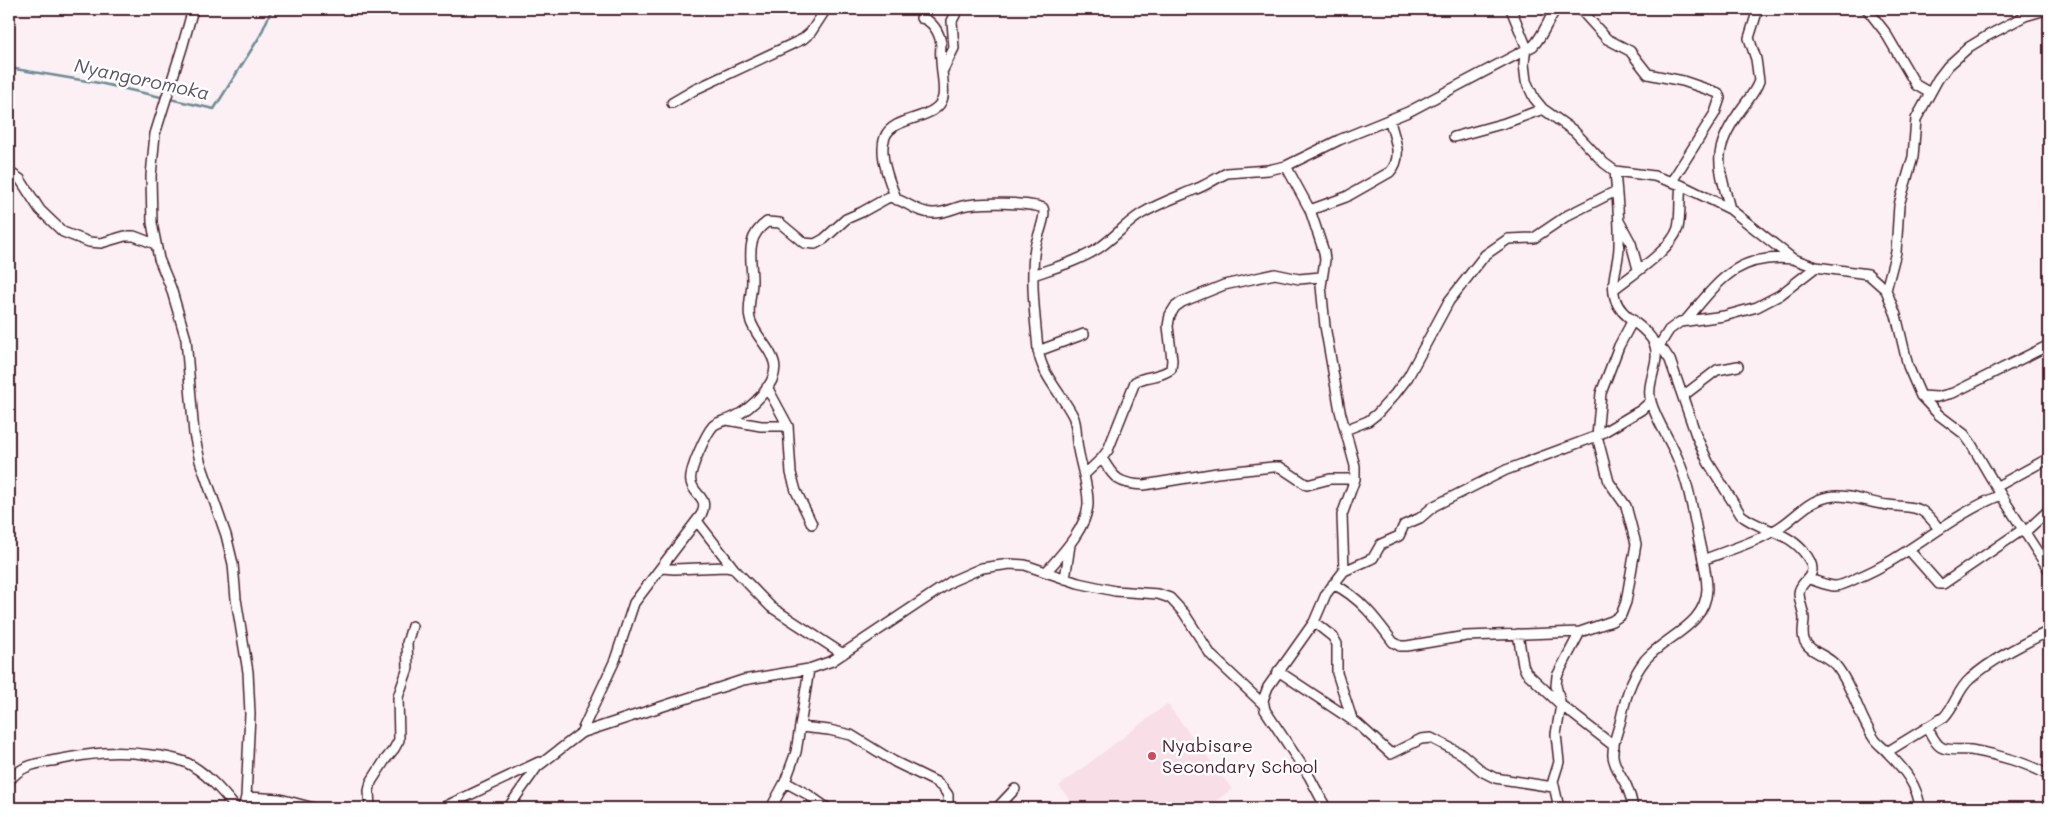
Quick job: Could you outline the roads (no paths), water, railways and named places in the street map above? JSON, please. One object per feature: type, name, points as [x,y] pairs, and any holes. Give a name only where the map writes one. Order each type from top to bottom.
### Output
[{"type":"street","points":[[193,9],[155,134],[151,176],[152,223],[155,244],[178,308],[186,338],[194,434],[200,461],[224,528],[233,564],[236,599],[248,672],[250,714],[246,797],[243,808]]},
{"type":"street","points":[[672,103],[696,89],[803,39],[811,32],[826,9]]},
{"type":"street","points":[[942,72],[954,48],[952,21],[958,9]]},
{"type":"street","points":[[1511,9],[1526,50],[1524,64],[1526,81],[1534,98],[1543,109],[1574,131],[1614,171],[1654,176],[1676,183],[1730,209],[1794,259]]},
{"type":"street","points":[[1033,275],[1067,264],[1086,255],[1108,242],[1128,222],[1143,213],[1198,189],[1221,176],[1286,166],[1339,140],[1390,121],[1526,50],[1538,41],[1544,27],[1556,9]]},
{"type":"street","points":[[1580,9],[1607,39],[1630,51],[1648,74],[1683,81],[1718,93],[1720,98],[1715,112],[1676,183],[1678,225],[1675,235],[1662,251],[1614,289]]},
{"type":"street","points":[[1730,209],[1720,167],[1719,153],[1721,141],[1727,130],[1759,81],[1756,59],[1749,38],[1758,9]]},
{"type":"street","points":[[1867,9],[1885,32],[1916,85],[1930,93]]},
{"type":"street","points":[[1886,290],[1896,252],[1899,204],[1912,156],[1916,119],[1930,93],[1948,66],[1969,48],[2007,24],[2049,9]]},
{"type":"street","points":[[897,200],[886,165],[884,138],[893,126],[921,116],[940,103],[943,98],[940,37],[932,24],[926,19],[921,18]]},
{"type":"street","points":[[1454,137],[1505,123],[1543,109]]},
{"type":"street","points":[[1310,210],[1346,197],[1390,172],[1397,163],[1398,156],[1390,121]]},
{"type":"street","points":[[1286,166],[1310,210],[1324,252],[1321,301],[1345,430],[1355,466],[1355,479],[1342,514],[1344,571]]},
{"type":"street","points":[[1614,171],[1619,221],[1619,253],[1614,289],[1617,304],[1670,360],[1696,435],[1708,462],[1741,515],[1749,521],[1774,530],[1791,541],[1808,558],[1812,572],[1809,579],[1800,589],[1799,594],[1804,617],[1803,637],[1805,643],[1836,665],[1876,742],[1907,774],[1919,800],[1920,808]]},
{"type":"street","points":[[9,172],[20,179],[40,210],[63,232],[89,242],[102,243],[125,236],[134,236],[155,244]]},
{"type":"street","points":[[1345,430],[1368,421],[1377,414],[1394,394],[1408,376],[1449,300],[1485,256],[1508,239],[1534,238],[1568,214],[1616,191]]},
{"type":"street","points":[[581,733],[615,660],[634,603],[697,521],[704,506],[702,498],[691,484],[692,470],[714,426],[742,412],[758,400],[768,387],[773,374],[774,362],[751,322],[749,314],[752,281],[750,251],[761,227],[771,221],[780,223],[804,243],[815,244],[851,215],[862,212],[885,198],[893,198],[914,208],[933,213],[964,206],[995,204],[1034,205],[1043,208],[1045,215],[1038,233],[1033,275],[1038,351],[1044,369],[1075,420],[1078,452],[1084,475],[1088,509],[1070,545],[1046,572]]},
{"type":"street","points":[[1619,221],[1631,244],[1638,269]]},
{"type":"street","points":[[1686,320],[1720,281],[1745,264],[1769,257],[1794,259],[1816,267],[1868,274],[1886,290],[1896,315],[1908,366],[1921,396],[1939,415],[1964,434],[2023,532],[2049,570]]},
{"type":"street","points":[[1633,808],[1613,755],[1626,696],[1633,676],[1656,648],[1694,620],[1705,602],[1707,589],[1703,560],[1685,480],[1677,457],[1658,421],[1651,401],[1650,385],[1657,357],[1656,344],[1674,326],[1686,320],[1724,316],[1757,307],[1780,295],[1816,267]]},
{"type":"street","points":[[1084,475],[1102,458],[1112,442],[1135,382],[1165,373],[1172,365],[1168,326],[1170,315],[1175,307],[1191,298],[1224,285],[1268,275],[1275,274],[1299,279],[1321,277]]},
{"type":"street","points":[[1333,584],[1350,594],[1364,606],[1394,642],[1400,646],[1466,636],[1580,632],[1612,621],[1621,615],[1636,554],[1635,535],[1629,512],[1609,482],[1597,436],[1601,393],[1619,346],[1633,320]]},
{"type":"street","points":[[1038,351],[1084,334]]},
{"type":"street","points":[[1921,396],[1945,396],[2049,345]]},
{"type":"street","points":[[1682,396],[1716,370],[1738,366]]},
{"type":"street","points":[[768,387],[788,426],[791,474],[796,491],[812,524]]},
{"type":"street","points":[[1263,704],[1264,696],[1278,671],[1314,622],[1321,603],[1344,571],[1373,558],[1381,544],[1399,536],[1404,525],[1420,518],[1434,506],[1506,470],[1597,436],[1634,414],[1651,401]]},
{"type":"street","points":[[727,420],[761,426],[788,426]]},
{"type":"street","points":[[1102,458],[1113,476],[1124,483],[1133,485],[1272,467],[1280,468],[1307,485],[1330,479],[1355,479]]},
{"type":"street","points":[[1996,487],[2049,458]]},
{"type":"street","points":[[1809,579],[1835,586],[1887,565],[1939,529],[1981,504],[2001,495]]},
{"type":"street","points":[[1703,560],[1774,530],[1815,502],[1828,497],[1840,496],[1885,505],[1920,509],[1926,512],[1939,529]]},
{"type":"street","points":[[1909,550],[1939,584],[1943,584],[2023,532],[2049,510]]},
{"type":"street","points":[[697,521],[734,569],[771,607],[844,654]]},
{"type":"street","points":[[1065,579],[1070,545]]},
{"type":"street","points":[[508,808],[537,767],[581,733],[743,680],[809,669],[832,661],[944,586],[967,574],[994,565],[1010,564],[1025,566],[1065,579],[1115,591],[1158,594],[1170,598],[1184,612],[1211,655],[1263,704],[1272,721],[1318,790],[1326,808]]},
{"type":"street","points":[[662,568],[726,567],[734,569]]},
{"type":"street","points":[[1314,622],[1336,640],[1337,673],[1352,720]]},
{"type":"street","points":[[370,808],[371,782],[399,740],[398,696],[408,668],[407,643],[412,626]]},
{"type":"street","points":[[1887,752],[1944,717],[1951,710],[1962,688],[1970,679],[2010,652],[2049,631]]},
{"type":"street","points":[[1559,808],[1553,787],[1553,780],[1559,762],[1556,734],[1561,705],[1556,686],[1556,676],[1580,632]]},
{"type":"street","points":[[1518,634],[1522,665],[1526,672],[1561,705],[1614,746]]},
{"type":"street","points":[[771,808],[785,782],[796,752],[809,669]]},
{"type":"street","points":[[1278,671],[1352,720],[1372,735],[1391,754],[1421,739],[1432,738],[1462,754],[1483,772],[1495,778],[1553,787]]},
{"type":"street","points":[[801,727],[851,735],[895,762],[936,782],[948,795],[948,808]]},
{"type":"street","points":[[1926,727],[1942,748],[1970,750],[2039,770],[2049,776]]},
{"type":"street","points":[[9,781],[17,772],[31,765],[91,753],[112,751],[136,752],[166,756],[191,766],[222,792],[236,808]]},
{"type":"street","points":[[442,808],[546,759]]},
{"type":"street","points":[[785,782],[827,808]]},
{"type":"street","points":[[997,808],[1015,789]]},
{"type":"street","points":[[246,797],[280,799],[314,808]]},
{"type":"waterway","name":"Nyangoromoka","points":[[9,68],[99,83],[214,109],[260,36],[272,9]]},
{"type":"place","name":"Nyabisare Secondary School","points":[[1152,756]]}]
